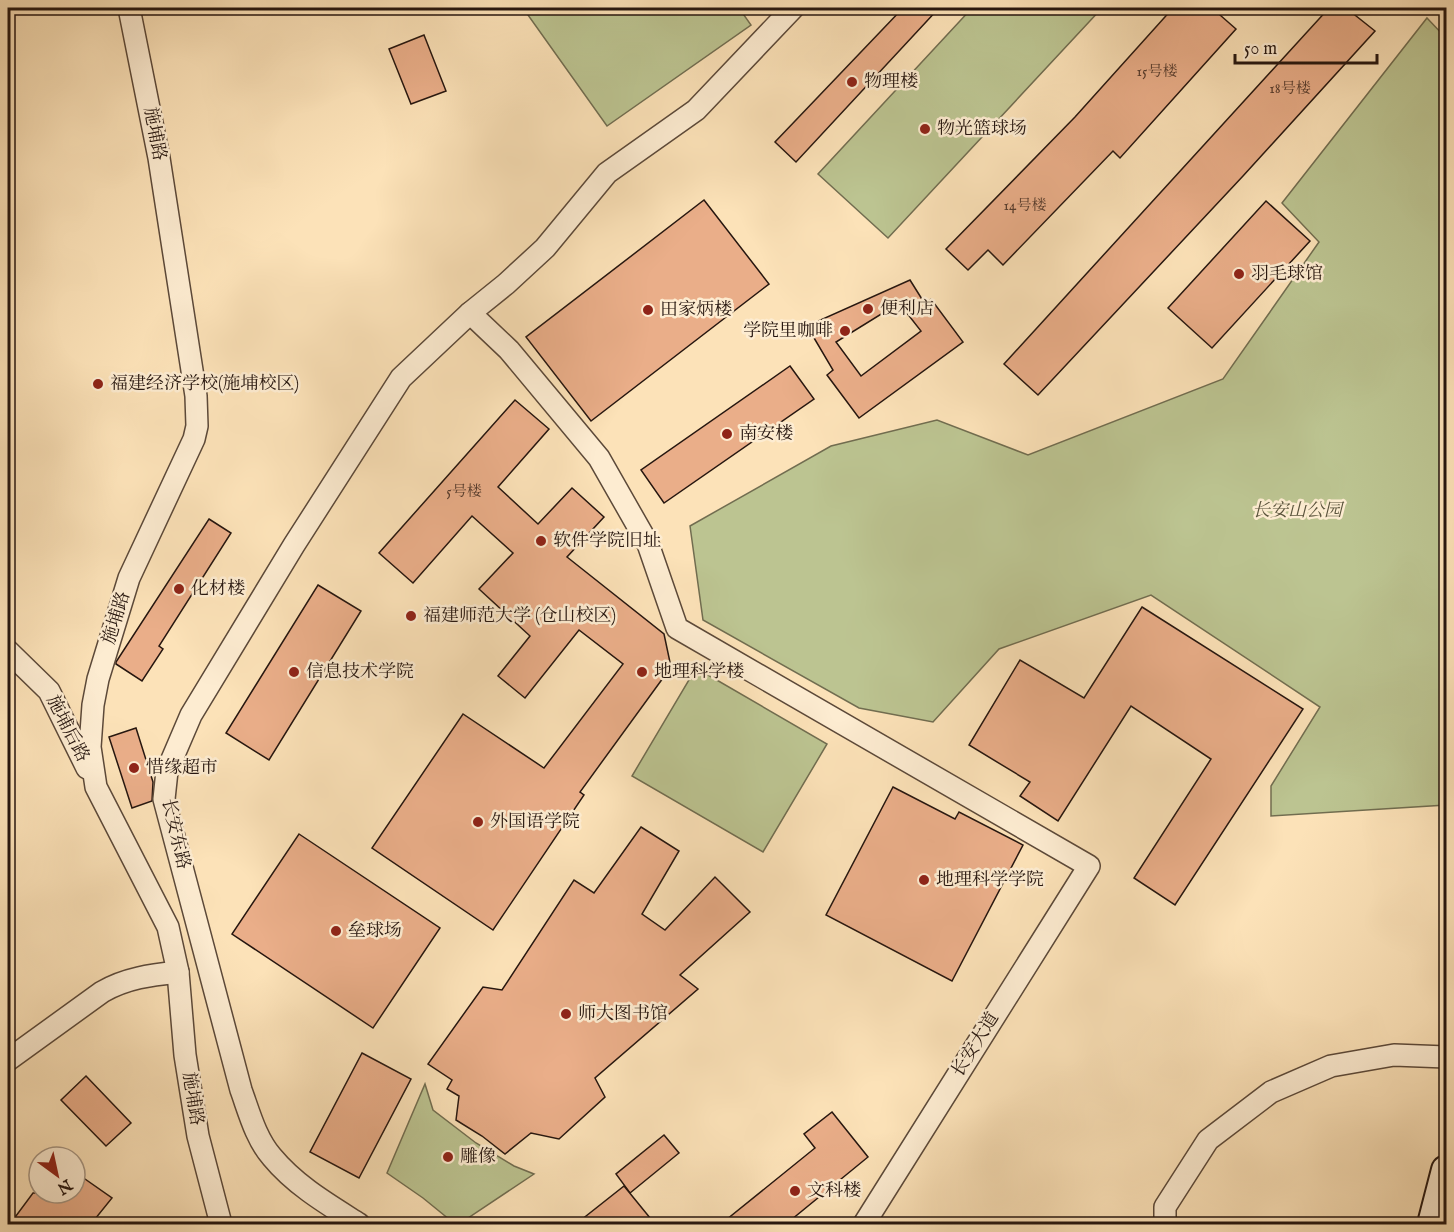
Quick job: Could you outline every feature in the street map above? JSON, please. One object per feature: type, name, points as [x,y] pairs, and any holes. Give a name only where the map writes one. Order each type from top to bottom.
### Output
[{"type":"street","name":"施埔路","points":[[129,8],[159,158],[196,396],[197,426],[194,439],[133,568],[98,679],[93,705],[90,747],[96,787],[168,927],[178,972],[185,1054],[198,1136],[221,1224]]},
{"type":"street","name":"长安东路","points":[[359,1224],[307,1190],[271,1156],[257,1132],[241,1090],[164,799],[164,785],[170,762],[191,715],[294,545],[400,378],[545,248],[607,174],[696,110],[793,8]]},
{"type":"street","name":"长安大道","points":[[470,313],[509,350],[599,458],[648,544],[677,628],[1089,866],[864,1224]]},
{"type":"street","name":"施埔后路","points":[[8,651],[42,683],[55,701],[96,787]]},
{"type":"street","points":[[8,1060],[116,984],[178,972]]},
{"type":"street","points":[[1165,1224],[1165,1207],[1208,1140],[1271,1092],[1331,1066],[1394,1055],[1446,1057]]},
{"type":"street","points":[[1431,1224],[1446,1170]]},
{"type":"green space","points":[[523,8],[739,8],[751,25],[607,126]]},
{"type":"green space","name":"物光篮球场","points":[[972,8],[1102,8],[888,238],[818,174]]},
{"type":"green space","name":"长安山公园","points":[[1427,18],[1446,38],[1446,805],[1271,816],[1271,786],[1320,707],[1151,595],[999,649],[933,722],[859,708],[703,620],[690,526],[831,446],[937,420],[1028,455],[1223,379],[1319,242],[1282,203]]},
{"type":"green space","points":[[696,668],[827,744],[763,852],[632,776]]},
{"type":"green space","points":[[425,1084],[433,1110],[476,1143],[514,1166],[534,1174],[459,1224],[455,1224],[387,1173]]},
{"type":"building","name":"物理楼","points":[[903,8],[939,8],[796,162],[775,142]]},
{"type":"building","points":[[1173,8],[1226,8],[1220,15],[1236,29],[1120,158],[1113,151],[1003,265],[988,250],[968,270],[946,249],[1075,117]]},
{"type":"building","points":[[1329,8],[1346,8],[1375,31],[1038,395],[1004,364]]},
{"type":"building","points":[[424,35],[446,91],[411,104],[389,49]]},
{"type":"building","name":"田家炳楼","points":[[704,200],[769,284],[591,421],[526,337]]},
{"type":"building","name":"羽毛球馆","points":[[1266,201],[1310,241],[1212,348],[1168,308]]},
{"type":"building","points":[[910,280],[925,304],[931,299],[963,342],[859,418],[827,375],[833,370],[807,326]],"holes":[[[899,303],[921,331],[861,376],[836,342]]]},
{"type":"building","name":"南安楼","points":[[790,366],[814,399],[664,503],[641,470]]},
{"type":"building","points":[[515,400],[549,429],[498,487],[538,524],[572,488],[604,517],[567,557],[664,634],[671,667],[580,792],[584,795],[493,930],[372,848],[463,714],[544,768],[623,664],[579,630],[525,698],[498,676],[530,636],[479,589],[513,553],[472,516],[413,583],[379,553]]},
{"type":"building","name":"化材楼","points":[[209,519],[231,533],[159,646],[163,649],[142,681],[116,662]]},
{"type":"building","name":"信息技术学院","points":[[318,585],[361,611],[269,760],[226,733]]},
{"type":"building","points":[[1142,607],[1303,709],[1175,905],[1134,878],[1211,759],[1131,706],[1058,821],[1020,796],[1030,782],[969,745],[1020,660],[1084,698]]},
{"type":"building","name":"惜缘超市","points":[[136,728],[153,782],[152,801],[132,808],[109,737]]},
{"type":"building","name":"地理科学学院","points":[[893,787],[955,819],[959,812],[1023,845],[952,981],[826,915]]},
{"type":"building","name":"师大图书馆","points":[[641,827],[679,851],[642,914],[665,930],[715,877],[750,912],[680,975],[698,989],[595,1078],[605,1097],[559,1139],[531,1133],[505,1154],[456,1120],[459,1096],[447,1089],[452,1080],[428,1064],[483,987],[502,990],[574,880],[594,893]]},
{"type":"building","name":"垒球场","points":[[299,834],[440,928],[373,1028],[232,934]]},
{"type":"building","points":[[362,1053],[411,1079],[359,1178],[310,1152]]},
{"type":"building","points":[[86,1076],[131,1123],[106,1146],[61,1100]]},
{"type":"building","name":"文科楼","points":[[832,1112],[868,1157],[786,1224],[721,1224],[815,1148],[804,1134]]},
{"type":"building","points":[[664,1135],[679,1153],[630,1193],[616,1174]]},
{"type":"building","points":[[87,1180],[112,1198],[91,1224],[10,1224],[27,1201],[27,1205],[87,1205]]},
{"type":"building","points":[[624,1186],[655,1224],[576,1224]]},
{"type":"place","name":"物理楼","points":[[852,82]]},
{"type":"place","name":"物光篮球场","points":[[925,129]]},
{"type":"place","name":"羽毛球馆","points":[[1239,274]]},
{"type":"place","name":"便利店","points":[[868,309]]},
{"type":"place","name":"田家炳楼","points":[[648,310]]},
{"type":"place","name":"学院里咖啡","points":[[845,331]]},
{"type":"place","name":"福建经济学校(施埔校区)","points":[[98,384]]},
{"type":"place","name":"南安楼","points":[[727,434]]},
{"type":"place","name":"软件学院旧址","points":[[541,541]]},
{"type":"place","name":"化材楼","points":[[179,589]]},
{"type":"place","name":"福建师范大学 (仓山校区)","points":[[411,616]]},
{"type":"place","name":"信息技术学院","points":[[294,672]]},
{"type":"place","name":"地理科学楼","points":[[642,672]]},
{"type":"place","name":"惜缘超市","points":[[134,768]]},
{"type":"place","name":"外国语学院","points":[[478,822]]},
{"type":"place","name":"地理科学学院","points":[[924,880]]},
{"type":"place","name":"垒球场","points":[[336,931]]},
{"type":"place","name":"师大图书馆","points":[[566,1014]]},
{"type":"place","name":"雕像","points":[[448,1157]]},
{"type":"place","name":"文科楼","points":[[795,1191]]}]
